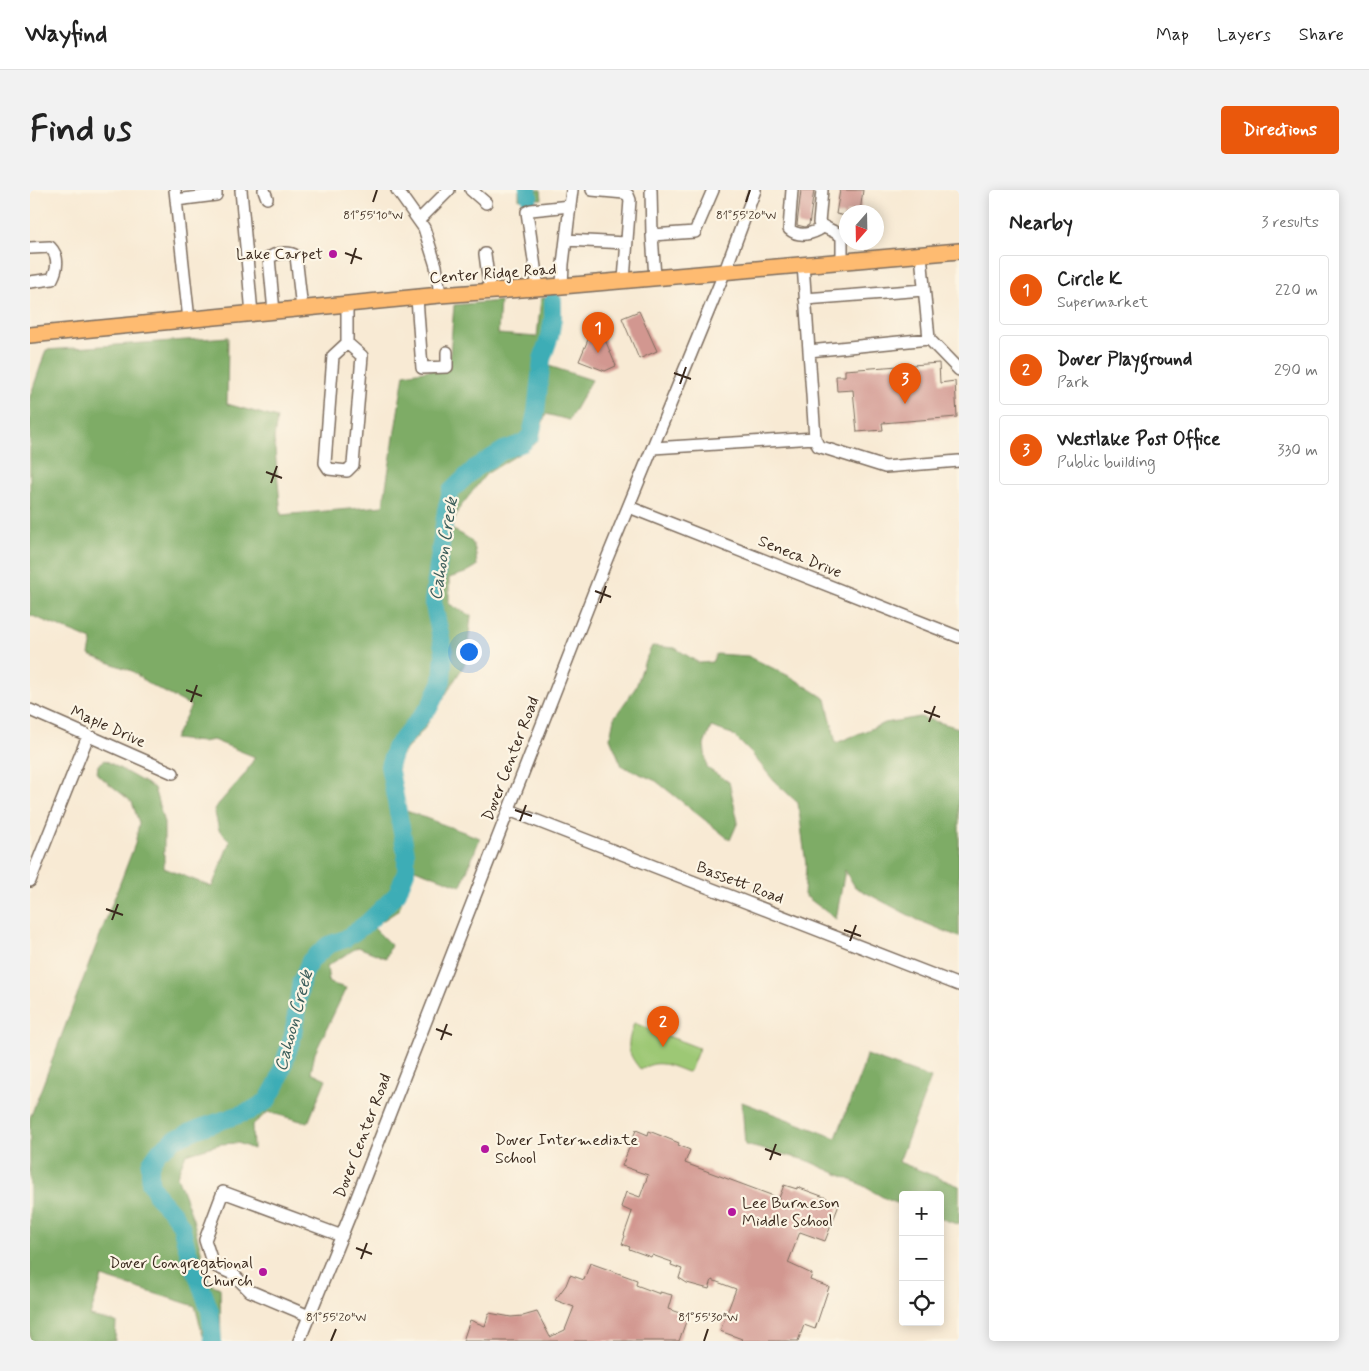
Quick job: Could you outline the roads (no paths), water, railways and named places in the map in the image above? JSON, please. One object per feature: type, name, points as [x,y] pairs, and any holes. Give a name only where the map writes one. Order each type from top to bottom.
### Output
[{"type":"main road","name":"Center Ridge Road","points":[[30,335],[440,295],[959,251]]},
{"type":"street","points":[[189,320],[176,195],[216,195],[216,190]]},
{"type":"street","points":[[241,190],[252,314]]},
{"type":"street","points":[[397,190],[424,228],[432,253],[440,295]]},
{"type":"street","points":[[419,220],[449,190]]},
{"type":"street","points":[[471,190],[486,203]]},
{"type":"street","points":[[562,286],[572,190]]},
{"type":"street","points":[[592,190],[624,193],[628,195],[630,200],[624,280]]},
{"type":"street","points":[[651,190],[655,278]]},
{"type":"street","points":[[652,235],[695,232],[713,190]]},
{"type":"street","name":"Dover Center Road","points":[[299,1341],[342,1236],[606,561],[725,271],[755,190]]},
{"type":"street","points":[[792,190],[789,229],[792,232],[807,235],[824,228]]},
{"type":"street","points":[[822,190],[820,223],[824,228],[837,232],[842,237],[842,261]]},
{"type":"street","points":[[538,288],[527,212],[530,210],[570,206]]},
{"type":"street","points":[[566,240],[626,243]]},
{"type":"street","points":[[30,248],[50,247],[55,252],[57,269],[52,279],[30,282]]},
{"type":"street","points":[[274,312],[269,258],[274,255],[291,253],[296,256],[302,309]]},
{"type":"street","points":[[485,254],[490,292]]},
{"type":"street","points":[[921,255],[929,339],[959,370]]},
{"type":"street","points":[[803,264],[815,438],[818,446],[885,467],[959,461]]},
{"type":"street","points":[[805,299],[924,290]]},
{"type":"street","points":[[417,298],[422,368],[447,367],[447,352]]},
{"type":"street","points":[[347,304],[347,342],[333,356],[325,463],[329,469],[347,471],[353,465],[362,356],[347,342]]},
{"type":"street","points":[[809,351],[929,339]]},
{"type":"street","points":[[653,448],[815,438]]},
{"type":"street","name":"Seneca Drive","points":[[629,507],[959,637]]},
{"type":"street","name":"Maple Drive","points":[[30,710],[173,773]]},
{"type":"street","points":[[30,881],[88,736]]},
{"type":"street","name":"Bassett Road","points":[[509,810],[959,985]]},
{"type":"street","points":[[309,1316],[250,1291],[233,1274],[213,1265],[205,1240],[223,1192],[342,1236]]},
{"type":"waterway","name":"Cahoon Creek","points":[[528,190],[529,196]]},
{"type":"waterway","name":"Cahoon Creek","points":[[213,1341],[210,1311],[186,1245],[181,1225],[172,1212],[159,1199],[150,1182],[150,1164],[159,1151],[175,1139],[200,1128],[250,1111],[267,1101],[278,1082],[293,1035],[301,982],[310,961],[328,945],[345,939],[367,923],[397,894],[406,872],[406,853],[389,766],[395,748],[430,706],[442,681],[444,652],[433,601],[446,510],[451,491],[475,468],[504,450],[523,443],[531,435],[536,412],[542,359],[550,336],[553,318],[553,301]]},
{"type":"place","name":"Lake Carpet","points":[[333,254]]},
{"type":"place","name":"Circle K","points":[[598,353]]},
{"type":"place","name":"Westlake Post Office","points":[[905,404]]},
{"type":"place","name":"Dover Playground","points":[[663,1047]]},
{"type":"place","name":"Dover Intermediate School","points":[[485,1149]]},
{"type":"place","name":"Lee Burneson Middle School","points":[[732,1212]]},
{"type":"place","name":"Dover Congregational Church","points":[[263,1272]]}]
